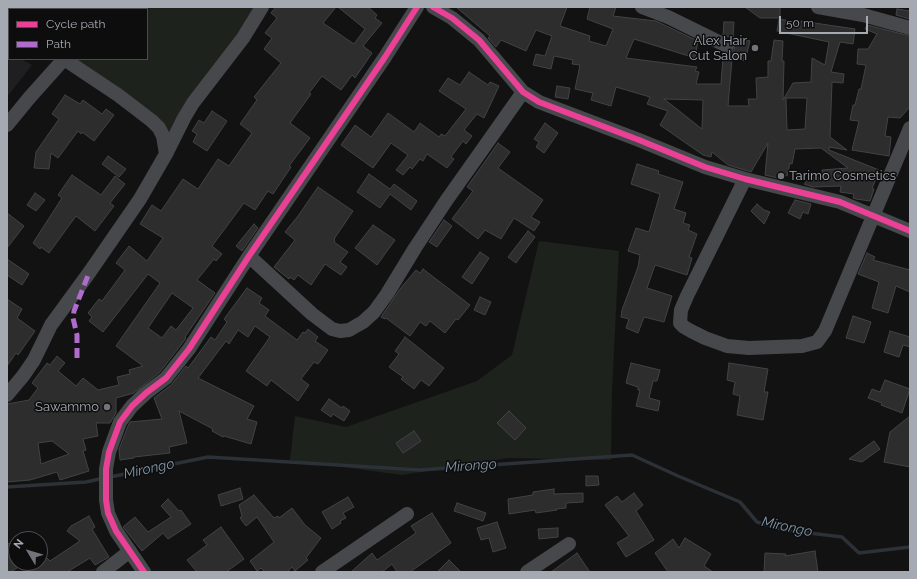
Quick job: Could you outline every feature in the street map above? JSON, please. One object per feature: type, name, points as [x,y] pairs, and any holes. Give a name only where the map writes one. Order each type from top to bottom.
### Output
[{"type":"street","points":[[7,395],[34,360],[51,325],[140,199],[166,154],[184,118],[236,48],[262,7]]},
{"type":"street","points":[[144,572],[116,531],[108,513],[106,469],[112,444],[120,422],[132,406],[166,378],[177,364],[417,7]]},
{"type":"street","points":[[433,7],[452,18],[479,40],[523,92],[539,102],[632,137],[705,167],[745,179],[840,202],[910,231]]},
{"type":"street","points":[[642,7],[727,46]]},
{"type":"street","points":[[818,7],[863,15],[910,28]]},
{"type":"street","points":[[7,125],[63,60]]},
{"type":"street","points":[[66,60],[118,95],[152,121],[159,128],[163,136],[166,154]]},
{"type":"street","points":[[249,256],[312,314],[332,329],[340,331],[349,330],[363,322],[374,312],[387,294],[446,201],[523,92]]},
{"type":"street","points":[[745,179],[686,296],[680,316],[680,322],[684,328],[727,346],[756,348],[802,346],[817,342],[825,331],[872,215],[910,128]]},
{"type":"street","points":[[322,572],[407,514]]},
{"type":"street","points":[[527,572],[568,544]]},
{"type":"street","points":[[103,572],[130,551]]},
{"type":"shaded area","points":[[263,7],[170,137],[77,60],[148,60],[148,8],[116,8]]},
{"type":"shaded area","points":[[7,51],[8,60],[23,60],[32,65],[7,97]]},
{"type":"shaded area","points":[[539,241],[619,251],[612,390],[611,460],[508,458],[402,475],[290,460],[295,416],[346,427],[477,381],[512,355]]},
{"type":"building","points":[[276,7],[336,7],[323,23],[354,44],[365,29],[338,7],[368,7],[377,15],[375,18],[382,23],[363,46],[372,53],[355,78],[352,75],[341,90],[322,76],[309,93],[311,94],[290,123],[310,138],[289,166],[291,167],[273,194],[268,191],[255,210],[244,203],[212,246],[222,254],[216,261],[214,259],[197,280],[215,293],[185,337],[186,338],[184,341],[160,372],[134,393],[116,398],[116,413],[110,423],[96,423],[98,436],[83,439],[86,450],[83,451],[89,471],[60,480],[57,472],[30,480],[7,482],[7,404],[29,400],[38,388],[32,383],[47,363],[50,365],[57,356],[65,363],[58,371],[76,386],[83,378],[98,390],[119,385],[117,377],[130,374],[129,370],[143,366],[116,346],[160,283],[148,274],[103,332],[89,321],[92,317],[88,313],[99,299],[102,301],[125,270],[116,263],[129,246],[147,261],[163,238],[140,224],[152,205],[161,211],[183,179],[198,189],[218,159],[229,166],[252,133],[240,124],[257,100],[254,97],[281,63],[264,49],[272,38],[265,33],[277,18],[271,13]],"holes":[[[172,293],[193,308],[176,330],[171,326],[162,338],[148,328]],[[52,441],[69,454],[41,464],[38,443]]]},
{"type":"building","points":[[456,7],[567,7],[560,26],[590,36],[589,41],[606,46],[613,29],[587,19],[590,7],[616,7],[613,16],[656,21],[698,41],[695,58],[634,39],[626,58],[697,67],[695,71],[699,72],[696,84],[721,84],[723,58],[732,59],[728,106],[749,106],[748,99],[757,99],[756,78],[768,77],[768,61],[771,61],[774,40],[783,41],[783,100],[793,83],[811,82],[812,58],[825,65],[829,42],[777,31],[779,19],[855,29],[853,44],[840,42],[831,72],[844,74],[843,83],[832,82],[830,137],[847,150],[829,147],[829,150],[879,170],[872,189],[874,189],[870,201],[853,198],[854,194],[840,192],[841,186],[813,187],[804,184],[809,178],[823,177],[822,170],[848,168],[821,148],[795,149],[792,164],[790,163],[787,176],[783,175],[782,179],[765,175],[768,143],[751,172],[728,165],[712,152],[711,157],[703,155],[660,125],[668,111],[647,104],[650,97],[616,87],[611,106],[591,100],[593,93],[575,89],[580,65],[572,64],[573,60],[554,56],[551,69],[533,65],[536,54],[545,56],[552,36],[536,30],[526,51],[501,40],[496,47],[488,38],[490,36]],"holes":[[[786,98],[807,98],[805,129],[787,130]],[[664,99],[703,100],[702,129],[673,106]]]},
{"type":"building","points":[[745,7],[780,7],[780,18],[760,18]]},
{"type":"building","points":[[897,9],[910,11],[910,19],[896,15]]},
{"type":"building","points":[[724,22],[734,22],[733,37],[750,41],[745,61],[728,57],[728,54],[734,50],[735,45],[732,40],[733,38],[723,35]]},
{"type":"building","points":[[867,25],[910,36],[910,107],[900,118],[888,117],[885,136],[891,137],[889,156],[852,150],[859,121],[850,120],[853,105],[855,105],[859,89],[861,89],[866,65],[857,64],[858,49],[868,49],[877,34],[865,29]]},
{"type":"building","points":[[469,72],[488,85],[490,82],[499,86],[484,118],[477,114],[464,130],[472,136],[466,144],[463,141],[451,157],[454,159],[447,168],[427,154],[423,161],[420,159],[412,169],[410,167],[403,175],[396,170],[408,155],[391,143],[373,168],[341,145],[355,125],[371,137],[388,113],[414,132],[420,123],[439,137],[441,134],[445,136],[466,109],[439,91],[448,78],[460,85]]},
{"type":"building","points":[[557,86],[570,88],[568,99],[555,97]]},
{"type":"building","points":[[65,95],[80,104],[83,100],[102,114],[106,109],[114,115],[94,141],[82,132],[81,134],[78,131],[58,158],[51,153],[49,169],[34,168],[36,152],[59,119],[52,114]]},
{"type":"building","points":[[212,111],[227,121],[207,151],[193,142],[197,134],[192,131],[199,120],[204,123]]},
{"type":"building","points":[[545,123],[558,133],[544,153],[536,147],[539,142],[534,139]]},
{"type":"building","points":[[498,143],[510,152],[498,168],[543,200],[531,217],[540,222],[534,231],[514,218],[501,239],[485,230],[478,239],[452,219],[473,191],[467,187]]},
{"type":"building","points":[[108,156],[126,169],[119,177],[102,164]]},
{"type":"building","points":[[637,164],[659,171],[658,174],[683,182],[674,209],[686,213],[683,223],[690,225],[688,230],[697,234],[689,257],[692,258],[687,275],[655,265],[647,288],[672,296],[664,322],[644,317],[638,333],[626,328],[629,319],[621,317],[622,310],[638,267],[640,255],[628,251],[636,228],[649,232],[660,194],[631,184]]},
{"type":"building","points":[[369,174],[390,189],[394,184],[417,201],[411,210],[390,194],[380,208],[357,192]]},
{"type":"building","points":[[72,175],[101,195],[115,176],[125,184],[110,203],[114,206],[95,231],[76,216],[49,253],[41,247],[40,249],[33,243],[62,198],[58,195]]},
{"type":"building","points":[[318,187],[353,211],[334,239],[334,242],[348,252],[340,262],[347,267],[341,275],[325,264],[311,285],[298,275],[294,280],[290,277],[289,279],[274,267],[295,240],[285,232]]},
{"type":"building","points":[[35,193],[45,200],[36,211],[27,205]]},
{"type":"building","points":[[795,200],[811,204],[808,214],[803,212],[800,219],[788,213]]},
{"type":"building","points":[[757,204],[764,210],[770,212],[764,224],[751,211]]},
{"type":"building","points":[[7,213],[24,226],[7,248]]},
{"type":"building","points":[[444,220],[452,226],[437,247],[429,242]]},
{"type":"building","points":[[254,224],[258,228],[242,251],[236,246]]},
{"type":"building","points":[[373,225],[395,240],[377,265],[355,248]]},
{"type":"building","points":[[528,231],[535,237],[516,263],[508,257]]},
{"type":"building","points":[[480,252],[489,258],[472,284],[462,277]]},
{"type":"building","points":[[867,253],[875,257],[873,260],[910,270],[910,292],[896,286],[888,313],[872,308],[879,282],[858,274]]},
{"type":"building","points":[[7,259],[29,274],[22,285],[7,275]]},
{"type":"building","points":[[423,269],[470,305],[445,333],[430,321],[426,326],[420,322],[410,336],[386,318],[381,317],[400,289],[416,270],[420,273]]},
{"type":"building","points":[[247,288],[262,298],[259,303],[269,310],[265,316],[297,340],[303,332],[305,333],[308,329],[318,337],[315,341],[328,350],[318,364],[314,362],[301,379],[309,385],[298,401],[271,380],[267,386],[246,371],[270,337],[255,326],[248,337],[238,330],[229,344],[226,341],[198,378],[254,406],[247,419],[257,422],[251,444],[224,436],[223,437],[212,431],[213,429],[179,411],[187,443],[169,447],[170,453],[120,460],[119,449],[130,422],[162,419],[154,398],[171,385],[186,366],[188,368],[211,337],[215,340],[227,322],[224,319]]},
{"type":"building","points":[[480,297],[491,302],[485,315],[474,310]]},
{"type":"building","points":[[7,299],[22,309],[17,318],[35,331],[18,355],[16,353],[7,366]]},
{"type":"building","points":[[853,316],[871,322],[864,343],[846,338]]},
{"type":"building","points":[[890,331],[910,337],[910,347],[903,345],[899,357],[884,352]]},
{"type":"building","points":[[405,337],[444,368],[429,386],[421,380],[414,389],[401,379],[403,377],[389,367],[399,354],[395,351]]},
{"type":"building","points":[[631,363],[660,370],[657,381],[653,381],[649,398],[660,401],[658,411],[636,406],[640,390],[638,390],[638,387],[626,383]]},
{"type":"building","points":[[729,363],[768,369],[764,392],[768,392],[763,420],[737,415],[740,396],[733,394],[735,382],[727,380]]},
{"type":"building","points":[[885,380],[910,389],[902,413],[868,398],[872,389],[880,392]]},
{"type":"building","points":[[329,399],[342,408],[343,406],[350,411],[344,421],[333,414],[331,417],[321,410]]},
{"type":"building","points":[[509,411],[526,428],[515,440],[497,423]]},
{"type":"building","points":[[910,416],[910,467],[884,462],[890,432]]},
{"type":"building","points":[[414,431],[421,441],[403,453],[396,443]]},
{"type":"building","points":[[874,441],[880,449],[862,462],[849,459]]},
{"type":"building","points":[[586,476],[598,476],[599,485],[586,486]]},
{"type":"building","points":[[240,488],[243,499],[221,506],[218,495]]},
{"type":"building","points":[[554,489],[554,494],[583,493],[583,502],[566,503],[566,508],[556,509],[557,510],[536,513],[535,510],[509,514],[508,499],[533,495],[533,492]]},
{"type":"building","points":[[634,493],[643,505],[636,511],[654,540],[626,557],[617,543],[629,536],[605,505],[617,496],[622,502]]},
{"type":"building","points":[[254,495],[274,518],[278,516],[279,518],[292,508],[305,525],[321,538],[306,558],[308,560],[295,571],[292,567],[287,572],[265,572],[261,568],[257,571],[250,561],[274,542],[257,517],[246,526],[240,518],[242,516],[239,505]]},
{"type":"building","points":[[348,497],[354,507],[343,513],[346,518],[340,521],[341,523],[332,529],[322,512]]},
{"type":"building","points":[[168,499],[179,511],[181,510],[191,524],[168,539],[163,533],[142,551],[123,527],[135,517],[148,532],[171,517],[161,506]]},
{"type":"building","points":[[457,503],[486,513],[483,521],[454,511]]},
{"type":"building","points":[[432,513],[451,543],[410,572],[397,572],[392,564],[382,572],[351,572],[372,553],[377,560],[416,533],[411,526]]},
{"type":"building","points":[[89,516],[95,527],[92,529],[109,557],[95,565],[90,558],[67,572],[28,572],[48,571],[48,559],[50,561],[80,541],[67,531],[71,526]]},
{"type":"building","points":[[497,522],[506,548],[493,552],[489,538],[481,540],[477,528]]},
{"type":"building","points":[[221,527],[244,559],[226,572],[197,572],[187,560],[207,545],[203,540]]},
{"type":"building","points":[[558,528],[558,537],[539,539],[538,529]]},
{"type":"building","points":[[685,538],[711,554],[704,566],[713,572],[668,572],[655,553],[673,539],[679,548]]},
{"type":"building","points":[[7,544],[8,571],[12,571],[11,572],[7,572]]},
{"type":"building","points":[[815,551],[818,572],[764,572],[765,553],[786,554],[785,556]]},
{"type":"building","points":[[577,553],[590,572],[551,572]]},
{"type":"building","points":[[449,560],[461,572],[437,572]]},
{"type":"waterway","name":"Mirongo","points":[[110,477],[208,457],[420,470],[632,455],[740,502],[757,522],[785,530],[842,537],[859,553],[910,547]]},
{"type":"waterway","name":"Mirongo","points":[[7,487],[86,482],[104,478]]},
{"type":"marked path","points":[[77,358],[77,335],[73,318],[74,311],[89,273]]},
{"type":"cycle path","points":[[144,572],[116,531],[108,513],[106,500],[106,469],[109,452],[120,422],[132,406],[166,378],[189,349],[249,256],[385,57],[417,7]]},
{"type":"cycle path","points":[[433,7],[452,18],[479,40],[523,92],[539,102],[705,167],[745,179],[840,202],[910,231]]},
{"type":"place","name":"Alex Hair Cut Salon","points":[[755,48]]},
{"type":"place","name":"Tarimo Cosmetics","points":[[781,176]]},
{"type":"place","name":"Sawammo","points":[[107,407]]}]
